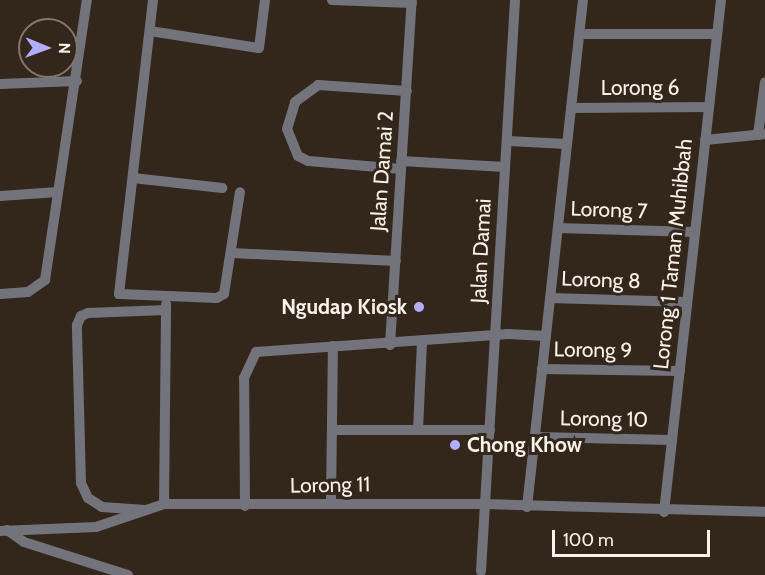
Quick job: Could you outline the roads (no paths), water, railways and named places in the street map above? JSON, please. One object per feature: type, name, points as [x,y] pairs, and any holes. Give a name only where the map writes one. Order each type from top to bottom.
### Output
[{"type":"street","points":[[0,294],[28,292],[45,280],[87,0]]},
{"type":"street","points":[[153,0],[119,294],[216,298],[224,294],[240,192]]},
{"type":"street","points":[[150,31],[259,48],[265,0]]},
{"type":"street","points":[[332,0],[412,1]]},
{"type":"street","name":"Jalan Damai","points":[[481,571],[515,0]]},
{"type":"street","points":[[527,507],[583,0]]},
{"type":"street","name":"Lorong 1 Taman Muhibbah","points":[[664,512],[721,0]]},
{"type":"street","name":"Jalan Damai 2","points":[[390,345],[412,1]]},
{"type":"street","points":[[580,34],[717,34]]},
{"type":"street","points":[[0,84],[76,81]]},
{"type":"street","points":[[705,140],[762,135],[765,82]]},
{"type":"street","points":[[407,91],[318,85],[295,102],[287,129],[298,156],[308,161],[506,167]]},
{"type":"street","name":"Lorong 6","points":[[571,108],[709,107]]},
{"type":"street","points":[[507,141],[567,144]]},
{"type":"street","points":[[133,178],[222,189]]},
{"type":"street","points":[[0,196],[58,192]]},
{"type":"street","name":"Lorong 7","points":[[558,228],[695,232]]},
{"type":"street","points":[[232,253],[396,261]]},
{"type":"street","points":[[164,504],[166,297]]},
{"type":"street","name":"Lorong 8","points":[[550,298],[687,302]]},
{"type":"street","points":[[149,510],[102,507],[88,498],[81,483],[78,325],[81,316],[88,314],[166,310]]},
{"type":"street","points":[[245,506],[244,378],[256,352],[266,349],[390,345],[494,336],[546,336]]},
{"type":"street","points":[[418,430],[422,342]]},
{"type":"street","points":[[331,503],[333,346]]},
{"type":"street","name":"Lorong 9","points":[[542,369],[680,370]]},
{"type":"street","points":[[332,430],[490,430]]},
{"type":"street","name":"Lorong 10","points":[[535,437],[672,440]]},
{"type":"street","name":"Lorong 11","points":[[3,530],[96,527],[164,504],[245,506],[331,503],[485,504],[664,512],[765,513]]},
{"type":"street","points":[[3,530],[24,542],[112,573],[128,575]]},
{"type":"place","name":"Ngudap Kiosk","points":[[419,307]]},
{"type":"place","name":"Chong Khow","points":[[455,445]]}]
